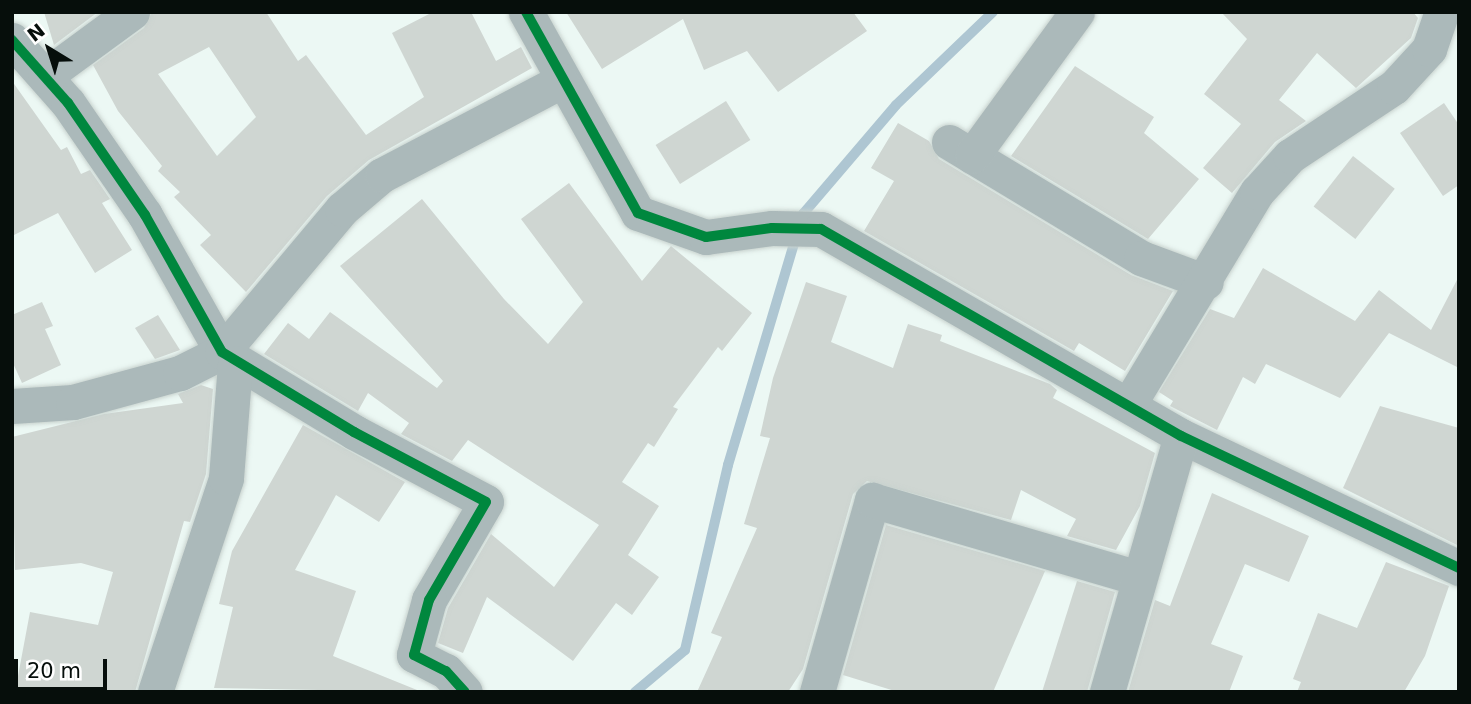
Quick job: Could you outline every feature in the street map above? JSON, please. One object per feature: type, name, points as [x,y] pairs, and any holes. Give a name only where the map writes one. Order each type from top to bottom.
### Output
[{"type":"street","points":[[46,76],[132,12]]},
{"type":"street","points":[[526,12],[561,81],[638,213],[706,237],[772,228],[821,229],[1181,436],[1459,568]]},
{"type":"street","points":[[1077,12],[961,149],[1141,258],[1206,282]]},
{"type":"street","points":[[1129,404],[1206,282],[1257,192],[1290,156],[1394,87],[1429,49],[1442,12]]},
{"type":"street","points":[[12,40],[46,76],[145,215],[229,357],[486,502],[429,600],[414,655],[446,671],[465,692]]},
{"type":"street","points":[[12,406],[73,402],[229,357],[342,209],[382,175],[561,81]]},
{"type":"street","points":[[155,692],[226,478],[229,357]]},
{"type":"street","points":[[1107,692],[1181,436]]},
{"type":"street","points":[[817,692],[872,500],[1139,578]]},
{"type":"building","points":[[44,12],[98,12],[54,45]]},
{"type":"building","points":[[152,12],[266,12],[298,61],[306,55],[366,135],[424,97],[392,33],[433,12],[471,12],[496,61],[521,47],[532,68],[369,160],[327,196],[246,292],[200,245],[211,235],[174,197],[180,192],[158,171],[162,166],[118,111],[93,65],[144,28]],"holes":[[[209,47],[256,117],[217,156],[158,74]]]},
{"type":"building","points":[[566,12],[853,12],[867,31],[778,92],[747,51],[704,70],[683,19],[602,69]]},
{"type":"building","points":[[1221,12],[1413,12],[1418,18],[1411,38],[1356,88],[1317,53],[1279,100],[1306,121],[1275,142],[1232,193],[1203,168],[1241,124],[1204,94],[1247,39]]},
{"type":"building","points":[[1075,66],[1154,117],[1144,133],[1199,179],[1148,239],[1011,156]]},
{"type":"building","points":[[12,81],[61,150],[67,147],[81,174],[90,170],[110,199],[102,203],[132,250],[95,273],[58,213],[12,236]]},
{"type":"building","points":[[726,101],[750,140],[680,184],[656,145]]},
{"type":"building","points":[[1444,103],[1459,125],[1459,185],[1443,196],[1400,133]]},
{"type":"building","points":[[898,123],[929,141],[939,159],[1131,275],[1173,291],[1125,371],[1079,343],[1074,351],[864,231],[894,181],[871,168]]},
{"type":"building","points":[[1353,156],[1395,189],[1355,239],[1314,206]]},
{"type":"building","points":[[569,183],[642,281],[671,246],[752,313],[722,351],[718,347],[673,407],[678,409],[654,447],[648,443],[622,482],[659,506],[628,555],[659,577],[632,615],[616,603],[573,661],[487,597],[463,653],[438,643],[448,608],[491,534],[554,587],[599,525],[468,440],[452,461],[401,434],[409,423],[368,393],[358,411],[264,354],[288,323],[309,339],[330,312],[437,388],[443,381],[340,266],[422,199],[504,299],[548,344],[583,302],[521,219]]},
{"type":"building","points":[[1263,268],[1355,321],[1379,290],[1431,330],[1459,276],[1459,368],[1389,333],[1340,398],[1266,364],[1255,384],[1243,377],[1217,430],[1170,406],[1173,401],[1159,392],[1210,309],[1234,318]]},
{"type":"building","points":[[806,282],[847,296],[831,342],[893,368],[908,324],[942,335],[940,341],[1050,384],[1057,390],[1053,398],[1155,453],[1140,506],[1116,550],[1067,536],[1076,519],[1021,490],[1011,520],[867,481],[853,494],[803,669],[788,692],[697,692],[722,637],[711,633],[757,528],[744,524],[770,438],[760,436],[773,378]]},
{"type":"building","points":[[42,302],[53,326],[45,329],[61,365],[22,383],[12,361],[12,315]]},
{"type":"building","points":[[158,315],[180,350],[155,359],[135,328]]},
{"type":"building","points":[[201,385],[213,389],[206,474],[190,522],[184,521],[135,692],[15,692],[30,612],[98,625],[113,572],[81,563],[15,570],[12,437],[104,414],[183,403],[178,394]]},
{"type":"building","points":[[1380,406],[1459,428],[1459,546],[1343,488]]},
{"type":"building","points":[[303,425],[405,482],[379,522],[336,495],[295,570],[356,591],[333,656],[422,692],[214,688],[233,607],[219,604],[232,551]]},
{"type":"building","points":[[1212,493],[1309,536],[1289,582],[1245,564],[1211,644],[1243,656],[1229,692],[1128,692],[1155,600],[1170,606]]},
{"type":"building","points":[[886,525],[1045,571],[993,692],[898,692],[843,675]]},
{"type":"building","points":[[1386,562],[1449,586],[1425,656],[1404,692],[1297,692],[1301,682],[1293,679],[1318,613],[1357,628]]},
{"type":"building","points":[[1077,581],[1115,592],[1087,692],[1042,692]]},
{"type":"waterway","points":[[635,692],[685,650],[728,465],[803,214],[896,105],[993,12]]},
{"type":"cycle path","points":[[526,12],[638,213],[706,237],[772,228],[821,229],[1181,436],[1459,568]]},
{"type":"cycle path","points":[[12,40],[68,103],[145,215],[222,352],[354,432],[486,502],[429,600],[414,655],[446,671],[465,692]]}]
